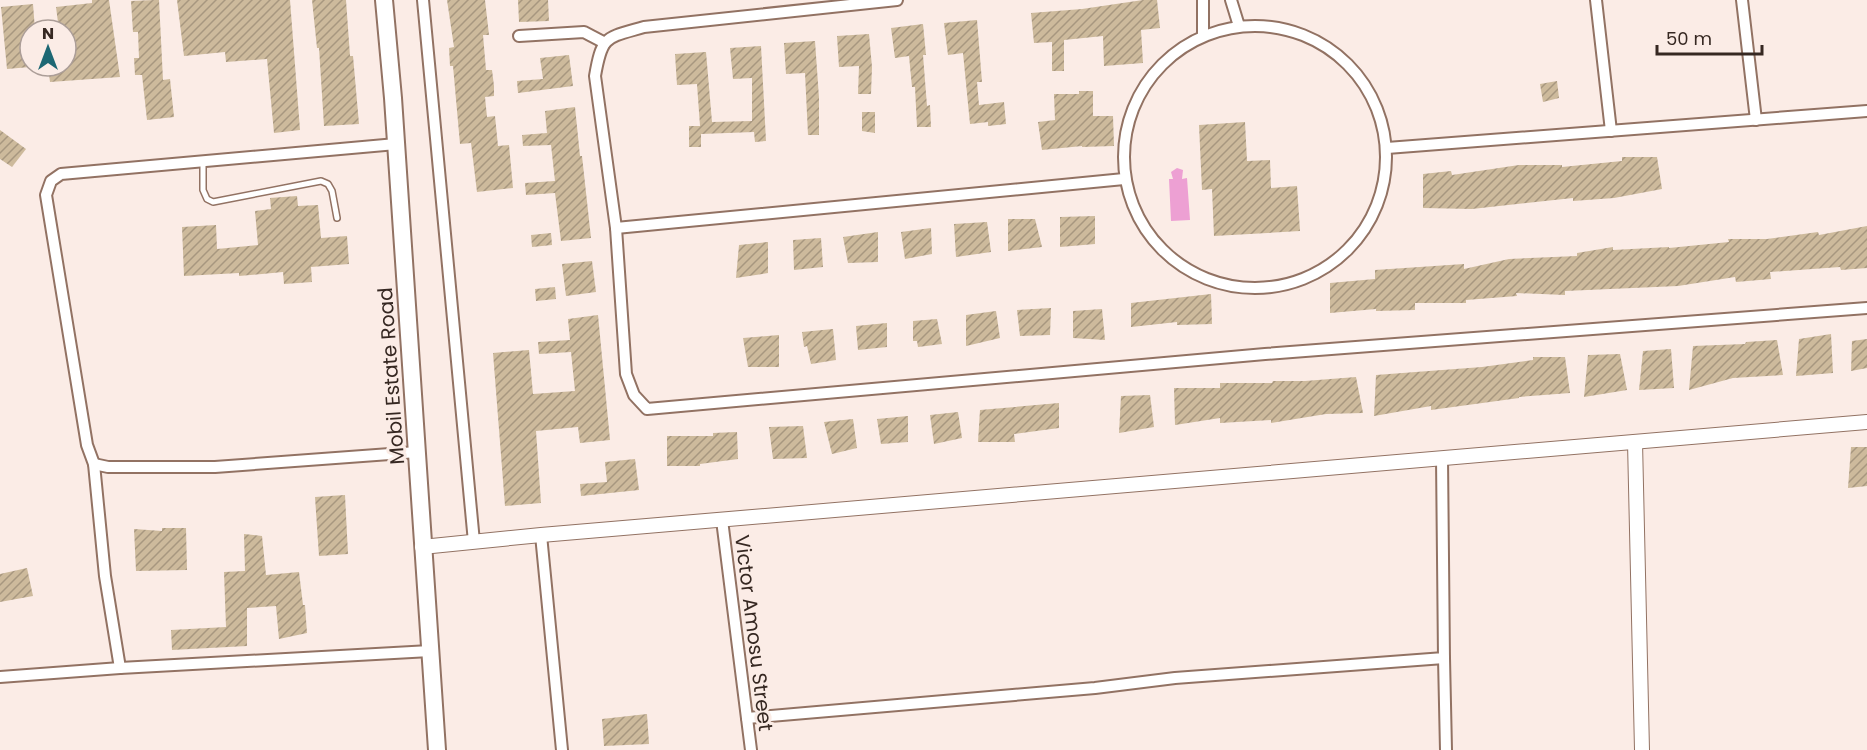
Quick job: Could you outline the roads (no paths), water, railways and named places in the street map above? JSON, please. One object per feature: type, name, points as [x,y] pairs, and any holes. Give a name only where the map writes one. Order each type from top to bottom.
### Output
[{"type":"main road","name":"Mobil Estate Road","points":[[384,0],[396,144],[437,750]]},
{"type":"street","points":[[423,0],[474,542]]},
{"type":"street","points":[[897,0],[644,27],[610,37],[599,52],[595,76],[616,228],[626,374],[634,395],[647,409],[1264,354],[1867,308]]},
{"type":"street","points":[[1203,0],[1203,35]]},
{"type":"street","points":[[1231,0],[1239,26]]},
{"type":"street","points":[[1596,0],[1611,131]]},
{"type":"street","points":[[1742,0],[1756,120]]},
{"type":"street","points":[[1239,26],[1293,30],[1329,47],[1359,74],[1379,109],[1387,148],[1383,192],[1364,231],[1334,262],[1295,282],[1273,287],[1251,288],[1206,279],[1168,256],[1139,221],[1124,179],[1123,139],[1135,100],[1157,66],[1203,35],[1239,26]]},
{"type":"street","points":[[519,36],[584,32],[605,43]]},
{"type":"street","points":[[1387,148],[1867,111]]},
{"type":"street","points":[[120,668],[105,576],[94,464],[87,445],[46,195],[51,181],[61,174],[396,144]]},
{"type":"street","points":[[616,228],[1124,179]]},
{"type":"street","points":[[422,548],[541,535],[1867,422]]},
{"type":"street","points":[[1635,442],[1642,750]]},
{"type":"street","points":[[94,464],[215,467],[417,452]]},
{"type":"street","points":[[1442,458],[1446,750]]},
{"type":"street","name":"Victor Amosu Street","points":[[722,520],[751,750]]},
{"type":"street","points":[[541,535],[562,750]]},
{"type":"street","points":[[0,677],[430,651]]},
{"type":"street","points":[[747,718],[1095,688],[1175,678],[1444,658]]},
{"type":"lane","points":[[203,163],[203,190],[207,199],[213,202],[321,182],[328,184],[332,191],[337,218]]}]
